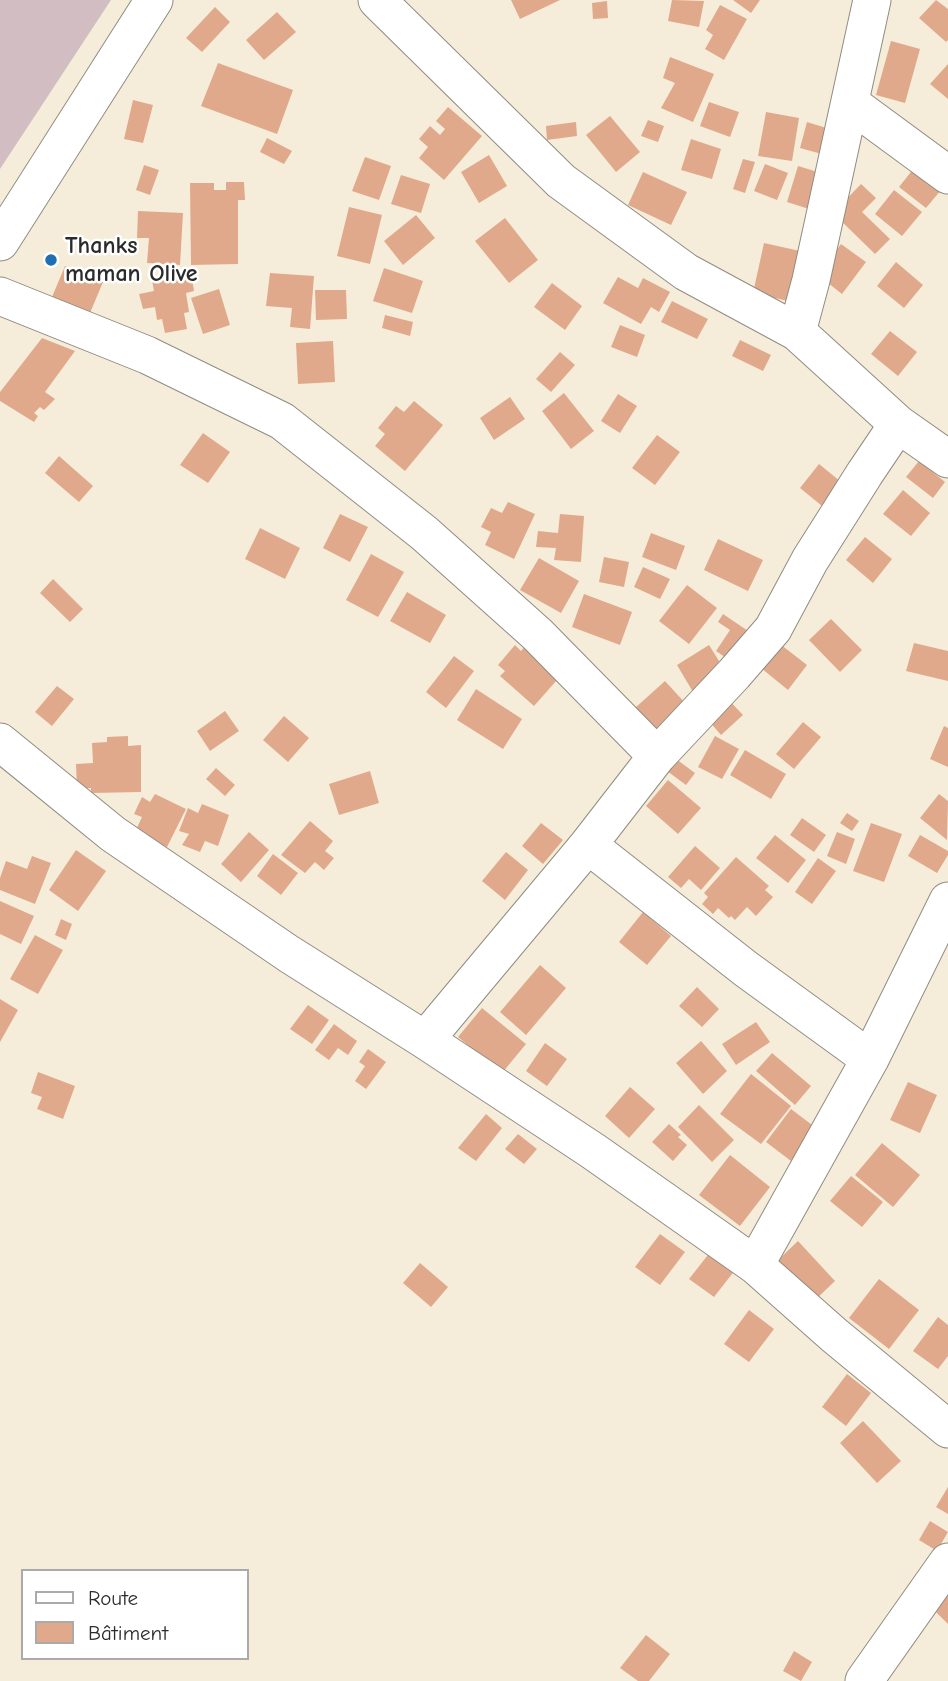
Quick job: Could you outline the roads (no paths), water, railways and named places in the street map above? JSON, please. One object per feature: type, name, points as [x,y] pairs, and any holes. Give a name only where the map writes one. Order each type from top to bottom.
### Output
[{"type":"street","points":[[0,242],[155,0]]},
{"type":"street","points":[[377,0],[561,181],[686,272],[797,332],[898,424],[948,459]]},
{"type":"street","points":[[797,332],[811,281],[872,0]]},
{"type":"street","points":[[850,103],[948,175]]},
{"type":"street","points":[[0,296],[147,355],[282,421],[424,533],[537,634],[657,756]]},
{"type":"street","points":[[425,1040],[589,845],[657,756],[773,629],[810,560],[898,424]]},
{"type":"street","points":[[0,742],[113,834],[289,954],[593,1151],[755,1265],[834,1335],[948,1429]]},
{"type":"street","points":[[589,845],[746,969],[870,1059]]},
{"type":"street","points":[[755,1265],[870,1059],[948,901]]},
{"type":"street","points":[[864,1681],[948,1562]]},
{"type":"place","name":"Thanks maman Olive","points":[[51,260]]}]
